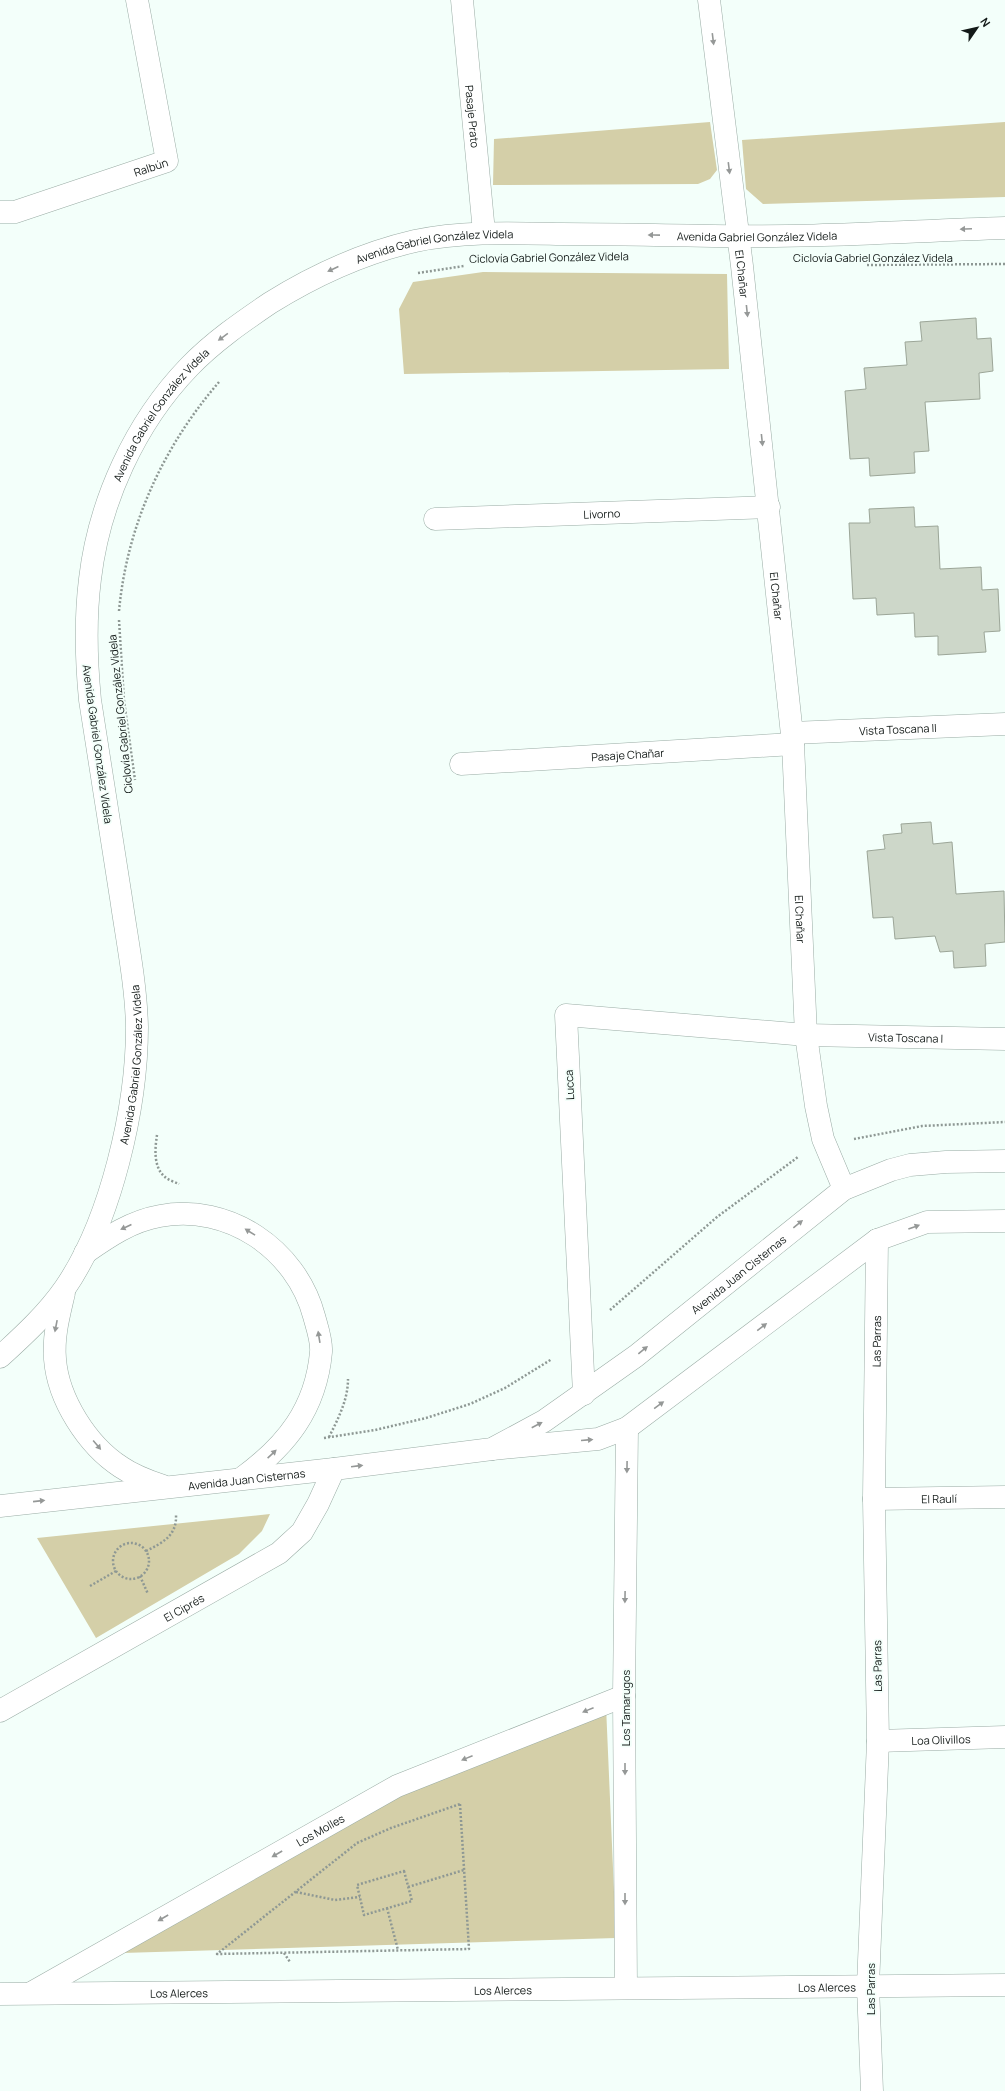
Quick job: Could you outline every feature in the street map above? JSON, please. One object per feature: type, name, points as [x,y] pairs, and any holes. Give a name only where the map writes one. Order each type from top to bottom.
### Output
[{"type":"street","name":"Ralbún","points":[[0,212],[15,212],[167,161],[137,0]]},
{"type":"street","name":"Pasaje Prato","points":[[462,0],[484,232]]},
{"type":"street","name":"El Chañar","points":[[709,0],[769,508],[792,738],[806,1035],[816,1106],[823,1139],[844,1189]]},
{"type":"street","name":"Avenida Gabriel González Videla","points":[[65,1288],[85,1254],[116,1172],[124,1142],[137,1053],[137,1025],[129,952],[90,700],[86,660],[90,576],[98,537],[110,498],[141,430],[161,399],[189,367],[216,342],[254,314],[294,288],[336,267],[376,252],[417,241],[484,232],[738,236],[1005,228]]},
{"type":"street","name":"Livorno","points":[[435,519],[769,508]]},
{"type":"street","name":"Vista Toscana II","points":[[792,738],[1005,724]]},
{"type":"street","name":"Pasaje Chañar","points":[[461,764],[792,738]]},
{"type":"street","name":"Lucca","points":[[584,1394],[566,1015],[806,1035]]},
{"type":"street","name":"Vista Toscana I","points":[[806,1035],[1005,1039]]},
{"type":"street","name":"Avenida Juan Cisternas","points":[[492,1448],[544,1421],[636,1356],[844,1189],[891,1170],[910,1165],[946,1162],[1005,1161]]},
{"type":"street","points":[[85,1254],[117,1232],[141,1221],[173,1214],[209,1215],[247,1230],[264,1242],[299,1280],[311,1305],[318,1328],[321,1350],[308,1404],[282,1444],[264,1462],[242,1478]]},
{"type":"street","name":"Avenida Juan Cisternas","points":[[0,1506],[334,1469],[492,1448],[598,1439],[627,1428],[877,1240],[927,1222],[1005,1221]]},
{"type":"street","name":"Las Parras","points":[[872,2091],[868,1986],[878,1741],[874,1499],[877,1240]]},
{"type":"street","points":[[0,1357],[35,1324],[65,1288]]},
{"type":"street","points":[[65,1288],[55,1331],[55,1359],[60,1382],[77,1420],[101,1450],[120,1467],[143,1480],[166,1487]]},
{"type":"street","name":"Los Tamarugos","points":[[626,1988],[624,1696],[627,1428]]},
{"type":"street","name":"El Ciprés","points":[[0,1711],[279,1553],[302,1532],[318,1504],[334,1469]]},
{"type":"street","name":"El Raulí","points":[[874,1499],[1005,1497]]},
{"type":"street","name":"Los Molles","points":[[30,1994],[397,1786],[624,1696]]},
{"type":"street","name":"Loa Olivillos","points":[[878,1741],[1005,1737]]},
{"type":"street","name":"Los Alerces","points":[[0,1994],[1005,1985]]},
{"type":"path","name":"Ciclovía Gabriel González Videla","points":[[862,265],[1005,264]]},
{"type":"path","name":"Ciclovía Gabriel González Videla","points":[[416,273],[466,266]]},
{"type":"path","name":"Ciclovía Gabriel González Videla","points":[[136,786],[124,701],[118,618],[127,559],[137,523],[162,464],[200,404],[224,377]]},
{"type":"path","points":[[322,1439],[397,1425],[470,1404],[505,1388],[555,1357],[718,1217],[797,1157],[827,1146],[879,1132],[922,1126],[1005,1122]]},
{"type":"path","points":[[158,1128],[155,1149],[157,1163],[164,1177],[182,1186]]},
{"type":"path","points":[[329,1437],[348,1389],[348,1375]]},
{"type":"path","points":[[132,1543],[137,1544],[146,1552],[148,1564],[146,1570],[140,1576],[131,1579],[125,1578],[116,1571],[113,1560],[117,1549],[121,1545],[132,1543]]},
{"type":"path","points":[[90,1586],[116,1571]]},
{"type":"path","points":[[460,1804],[469,1949],[217,1954],[296,1892],[357,1844],[391,1828],[460,1804]]},
{"type":"path","points":[[408,1887],[464,1870]]},
{"type":"path","points":[[404,1872],[408,1887],[412,1901],[364,1915],[357,1885],[404,1872]]},
{"type":"path","points":[[296,1892],[335,1900],[360,1897]]},
{"type":"path","points":[[387,1908],[398,1950]]},
{"type":"shaded area","points":[[710,122],[717,170],[710,179],[698,184],[493,185],[494,139]]},
{"type":"shaded area","points":[[1005,122],[1005,197],[763,204],[746,189],[742,140]]},
{"type":"shaded area","points":[[483,272],[727,274],[729,369],[404,374],[399,309],[413,282]]},
{"type":"shaded area","points":[[270,1514],[262,1531],[239,1554],[96,1638],[37,1538]]},
{"type":"shaded area","points":[[606,1706],[616,1938],[122,1953],[412,1771]]},
{"type":"building","points":[[976,318],[977,339],[991,338],[993,371],[979,373],[980,399],[925,402],[929,451],[914,452],[915,473],[870,476],[869,458],[850,459],[845,391],[866,389],[864,368],[907,365],[905,342],[922,341],[920,322]]},
{"type":"building","points":[[914,507],[915,527],[938,526],[940,569],[981,567],[982,590],[998,589],[1000,631],[984,632],[986,652],[938,655],[938,636],[915,637],[914,613],[877,615],[876,598],[853,599],[849,523],[870,523],[869,509]]},
{"type":"building","points":[[931,822],[933,844],[952,842],[956,894],[1004,891],[1005,942],[985,944],[986,966],[954,968],[953,951],[940,952],[935,936],[895,939],[893,917],[873,918],[867,851],[885,849],[883,835],[902,833],[901,824]]}]
